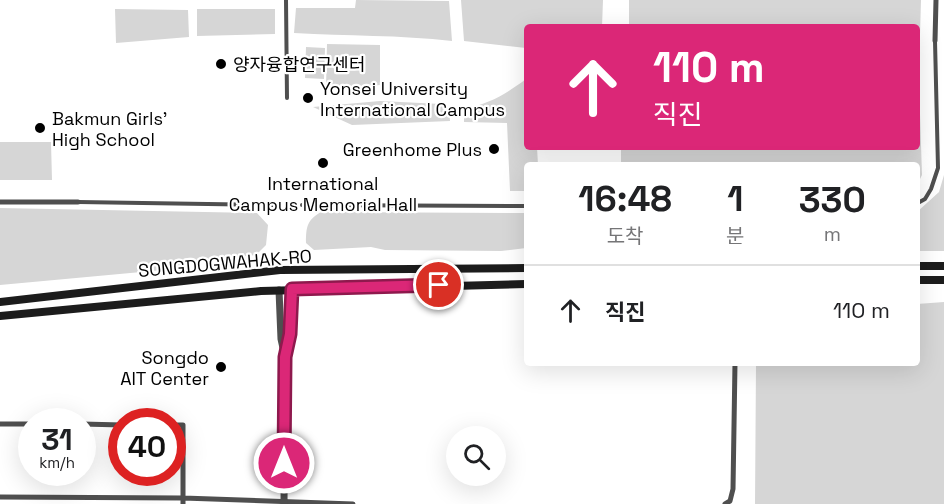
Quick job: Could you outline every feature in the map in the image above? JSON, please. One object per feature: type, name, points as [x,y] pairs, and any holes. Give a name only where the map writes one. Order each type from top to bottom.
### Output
[{"type":"main road","points":[[920,266],[944,266]]},
{"type":"main road","name":"SONGDOGWAHAK-RO","points":[[0,302],[280,270],[524,268]]},
{"type":"main road","points":[[920,280],[944,280]]},
{"type":"main road","name":"SONGDOGWAHAK-RO","points":[[0,316],[292,289],[524,284]]},
{"type":"street","points":[[286,0],[288,99]]},
{"type":"street","points":[[920,202],[931,189],[938,168],[936,0]]},
{"type":"street","points":[[0,202],[273,205]]},
{"type":"street","points":[[302,205],[524,206]]},
{"type":"street","points":[[284,503],[285,357],[290,334],[292,289]]},
{"type":"street","points":[[279,290],[281,339],[285,357]]},
{"type":"street","points":[[725,504],[730,501],[733,489],[735,366]]},
{"type":"street","points":[[0,424],[18,424]]},
{"type":"street","points":[[0,497],[353,504]]},
{"type":"shaded area","points":[[356,0],[449,1],[452,41],[294,33],[296,8],[355,8]]},
{"type":"shaded area","points":[[461,0],[603,0],[602,24],[524,24],[524,48],[464,41]]},
{"type":"shaded area","points":[[629,0],[921,0],[920,35],[920,24],[629,24]]},
{"type":"shaded area","points":[[115,9],[188,10],[189,37],[116,43]]},
{"type":"shaded area","points":[[197,9],[275,9],[275,34],[197,36]]},
{"type":"shaded area","points":[[327,44],[380,45],[380,85],[326,89]]},
{"type":"shaded area","points":[[306,47],[325,48],[324,79],[305,78]]},
{"type":"shaded area","points":[[524,80],[524,150],[537,150],[538,162],[524,162],[524,191],[510,191],[507,123],[464,122],[464,109],[497,98]]},
{"type":"shaded area","points":[[380,101],[441,104],[449,108],[450,121],[352,125],[313,107]]},
{"type":"shaded area","points":[[920,114],[922,175],[920,179],[920,162],[621,162],[621,150],[920,150]]},
{"type":"shaded area","points":[[0,142],[51,142],[52,180],[0,180]]},
{"type":"shaded area","points":[[944,175],[944,251],[920,251],[920,209],[939,192]]},
{"type":"shaded area","points":[[0,208],[257,213],[268,225],[266,245],[256,255],[191,262],[163,270],[0,285]]},
{"type":"shaded area","points":[[321,212],[524,213],[524,248],[501,251],[385,250],[371,247],[314,250],[306,243],[307,228],[313,218]]},
{"type":"shaded area","points":[[944,302],[944,504],[755,504],[756,366],[920,366],[920,304]]},
{"type":"place","name":"양자융합연구센터","points":[[221,64]]},
{"type":"place","name":"Yonsei University International Campus","points":[[308,98]]},
{"type":"place","name":"Bakmun Girls' High School","points":[[40,128]]},
{"type":"place","name":"Greenhome Plus","points":[[494,149]]},
{"type":"place","name":"International Campus Memorial Hall","points":[[323,163]]},
{"type":"place","name":"Songdo AIT Center","points":[[221,367]]},
{"type":"route","points":[[284,463],[285,357],[290,334],[292,289],[439,285]]}]
